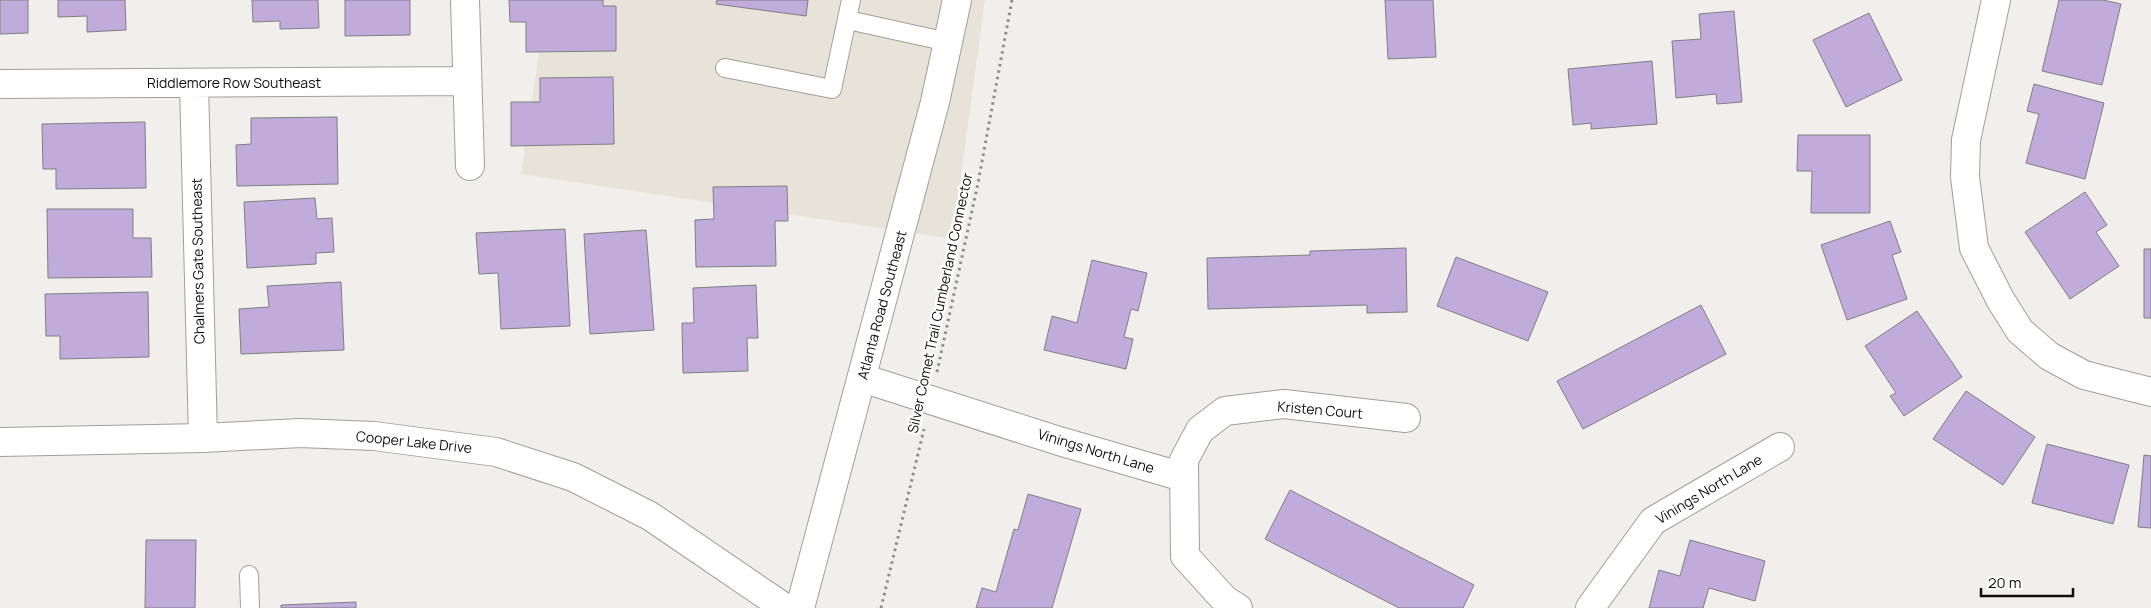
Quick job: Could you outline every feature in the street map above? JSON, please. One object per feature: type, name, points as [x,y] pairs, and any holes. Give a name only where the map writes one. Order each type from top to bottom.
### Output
[{"type":"street","points":[[466,0],[470,166]]},
{"type":"street","name":"Atlanta Road Southeast","points":[[800,608],[935,102],[957,0]]},
{"type":"street","points":[[1990,1],[1966,140],[1965,177],[1974,248],[2000,299],[2020,331],[2049,356],[2084,375],[2151,392]]},
{"type":"street","name":"Riddlemore Row Southeast","points":[[0,84],[467,81]]},
{"type":"street","name":"Chalmers Gate Southeast","points":[[194,84],[203,438]]},
{"type":"street","name":"Vinings North Lane","points":[[862,378],[1059,441],[1183,477]]},
{"type":"street","name":"Kristen Court","points":[[1183,477],[1184,460],[1200,430],[1225,412],[1284,404],[1406,418]]},
{"type":"street","name":"Cooper Lake Drive","points":[[0,442],[203,438],[300,433],[337,434],[428,442],[496,452],[573,477],[650,516],[786,608]]},
{"type":"street","name":"Vinings North Lane","points":[[1590,608],[1653,521],[1780,447]]},
{"type":"street","points":[[1183,477],[1185,556],[1224,599],[1238,608]]},
{"type":"lane","points":[[725,68],[832,89],[851,0]]},
{"type":"lane","points":[[848,20],[948,42]]},
{"type":"lane","points":[[249,575],[250,608]]},
{"type":"path","name":"Silver Comet Trail Cumberland Connector","points":[[881,608],[931,399],[978,183],[1012,0]]},
{"type":"shaded area","points":[[547,0],[985,0],[958,197],[947,238],[521,174]]},
{"type":"building","points":[[0,0],[28,0],[28,33],[0,34]]},
{"type":"building","points":[[58,0],[125,0],[126,30],[87,32],[87,16],[58,17]]},
{"type":"building","points":[[252,0],[318,0],[319,28],[280,29],[280,21],[253,22]]},
{"type":"building","points":[[345,0],[410,0],[410,35],[345,36]]},
{"type":"building","points":[[509,0],[603,0],[603,6],[616,6],[616,51],[526,52],[526,22],[510,22]]},
{"type":"building","points":[[717,0],[808,0],[806,16],[716,4]]},
{"type":"building","points":[[1385,0],[1433,0],[1436,57],[1388,59]]},
{"type":"building","points":[[2059,0],[2103,0],[2121,4],[2102,85],[2042,71]]},
{"type":"building","points":[[1734,11],[1742,102],[1717,104],[1716,94],[1676,98],[1672,41],[1701,39],[1699,14]]},
{"type":"building","points":[[1869,13],[1902,80],[1846,107],[1813,40]]},
{"type":"building","points":[[1652,61],[1657,124],[1591,129],[1591,123],[1573,125],[1568,69]]},
{"type":"building","points":[[613,77],[614,144],[511,146],[511,102],[540,102],[540,78]]},
{"type":"building","points":[[2034,84],[2104,103],[2085,179],[2026,163],[2039,114],[2027,111]]},
{"type":"building","points":[[337,117],[338,184],[237,186],[236,145],[251,144],[251,118]]},
{"type":"building","points":[[145,122],[146,188],[56,189],[56,169],[43,169],[42,124]]},
{"type":"building","points":[[1798,135],[1870,135],[1870,213],[1811,213],[1812,171],[1797,171]]},
{"type":"building","points":[[787,186],[788,221],[775,221],[776,266],[696,267],[695,220],[714,219],[713,187]]},
{"type":"building","points":[[2085,192],[2107,225],[2096,232],[2119,266],[2070,299],[2025,232]]},
{"type":"building","points":[[315,198],[317,219],[332,218],[334,252],[316,253],[316,264],[247,268],[244,202]]},
{"type":"building","points":[[47,209],[133,209],[133,238],[151,238],[152,277],[48,278]]},
{"type":"building","points":[[1890,221],[1901,252],[1892,255],[1907,299],[1847,320],[1821,245]]},
{"type":"building","points":[[565,229],[570,326],[501,329],[498,273],[479,274],[476,233]]},
{"type":"building","points":[[646,230],[654,330],[590,334],[584,234]]},
{"type":"building","points":[[1406,248],[1407,312],[1367,313],[1367,305],[1208,309],[1207,258],[1310,255],[1310,251]]},
{"type":"building","points":[[2144,249],[2151,249],[2151,318],[2144,318]]},
{"type":"building","points":[[1456,257],[1548,292],[1528,341],[1437,306]]},
{"type":"building","points":[[1092,260],[1147,273],[1138,311],[1131,309],[1124,337],[1133,339],[1126,369],[1044,350],[1052,316],[1077,323]]},
{"type":"building","points":[[341,282],[344,350],[241,354],[239,309],[269,307],[267,286]]},
{"type":"building","points":[[756,285],[758,338],[747,338],[748,371],[683,373],[682,323],[694,323],[693,288]]},
{"type":"building","points":[[148,292],[149,357],[60,359],[60,336],[46,336],[45,294]]},
{"type":"building","points":[[1701,305],[1726,354],[1583,429],[1557,381]]},
{"type":"building","points":[[1917,311],[1962,377],[1904,416],[1890,396],[1896,393],[1865,346]]},
{"type":"building","points":[[1966,391],[2035,437],[2003,485],[1933,439]]},
{"type":"building","points":[[2047,444],[2129,465],[2113,524],[2032,503]]},
{"type":"building","points":[[2144,455],[2151,456],[2151,528],[2138,527]]},
{"type":"building","points":[[1290,490],[1474,585],[1463,608],[1399,608],[1265,539]]},
{"type":"building","points":[[1028,494],[1081,509],[1052,608],[976,608],[982,588],[996,592],[1014,529],[1018,530]]},
{"type":"building","points":[[146,540],[196,540],[195,608],[145,608]]},
{"type":"building","points":[[1690,540],[1765,561],[1755,601],[1709,588],[1703,608],[1649,608],[1659,570],[1680,576]]},
{"type":"building","points":[[356,602],[356,608],[281,608],[281,605]]}]
